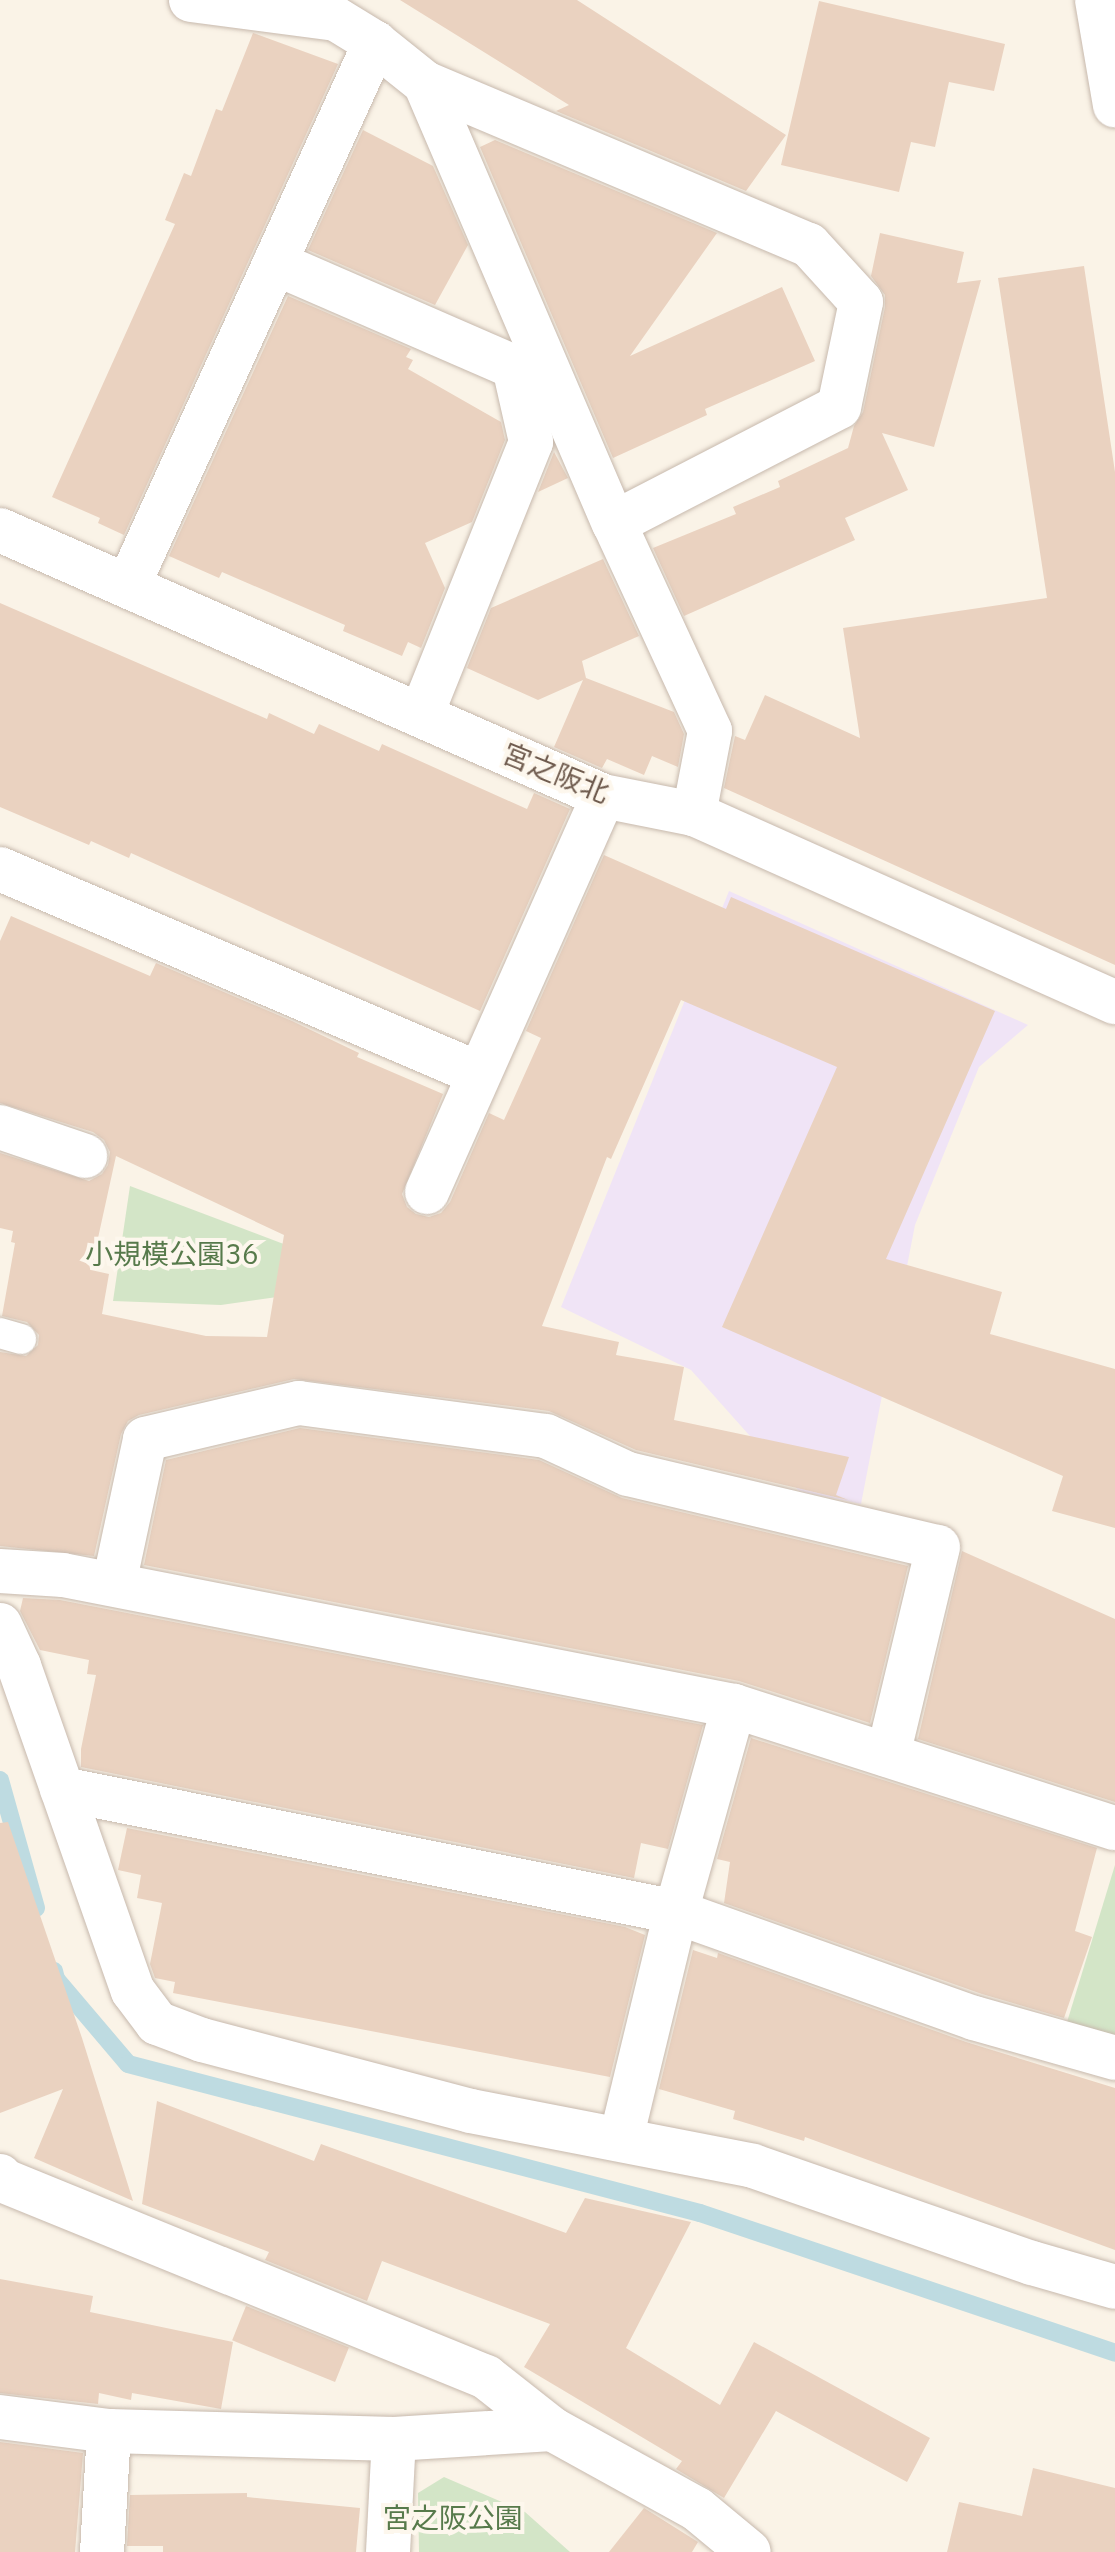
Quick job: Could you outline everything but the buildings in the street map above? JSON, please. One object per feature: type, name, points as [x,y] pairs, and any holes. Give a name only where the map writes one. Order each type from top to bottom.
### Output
[{"type":"street","points":[[191,0],[336,19],[375,43],[425,83],[809,245],[861,302],[839,407],[614,523]]},
{"type":"street","points":[[1097,0],[1115,105]]},
{"type":"street","points":[[128,586],[375,43]]},
{"type":"street","points":[[425,83],[614,523],[710,731],[694,814]]},
{"type":"street","points":[[275,263],[514,367],[531,442],[421,715]]},
{"type":"street","name":"宮之阪北","points":[[0,530],[603,796],[694,814],[1115,1002]]},
{"type":"street","points":[[427,1192],[477,1073],[603,796]]},
{"type":"street","points":[[0,869],[477,1073]]},
{"type":"street","points":[[0,1127],[85,1156]]},
{"type":"street","points":[[114,1584],[145,1439],[299,1403],[546,1436],[628,1474],[938,1547],[888,1755]]},
{"type":"street","points":[[0,1571],[63,1575],[114,1584],[734,1706],[1115,1828]]},
{"type":"street","points":[[0,1625],[19,1666],[133,1991],[157,2023],[202,2040],[471,2111],[753,2166],[1032,2263],[1115,2287]]},
{"type":"street","points":[[621,2139],[676,1912],[734,1706]]},
{"type":"street","points":[[62,1789],[676,1912],[974,2018],[1115,2058]]},
{"type":"street","points":[[0,2176],[2,2180],[486,2377],[552,2429],[697,2509],[749,2552]]},
{"type":"street","points":[[0,2417],[109,2431],[394,2439],[552,2429]]},
{"type":"street","points":[[102,2552],[109,2431]]},
{"type":"street","points":[[388,2552],[394,2439]]},
{"type":"shaded area","points":[[729,891],[1028,1025],[979,1067],[915,1225],[861,1504],[799,1491],[691,1370],[561,1307]]},
{"type":"green space","name":"小規模公園36","points":[[130,1186],[384,1282],[221,1305],[113,1301]]},
{"type":"green space","points":[[1115,1865],[1115,2045],[1064,2032]]},
{"type":"green space","name":"宮之阪公園","points":[[444,2477],[525,2512],[570,2552],[419,2552],[418,2493]]},
{"type":"waterway","points":[[0,1780],[36,1908]]},
{"type":"waterway","points":[[54,1971],[56,1979],[128,2064],[700,2213],[1115,2353]]}]
